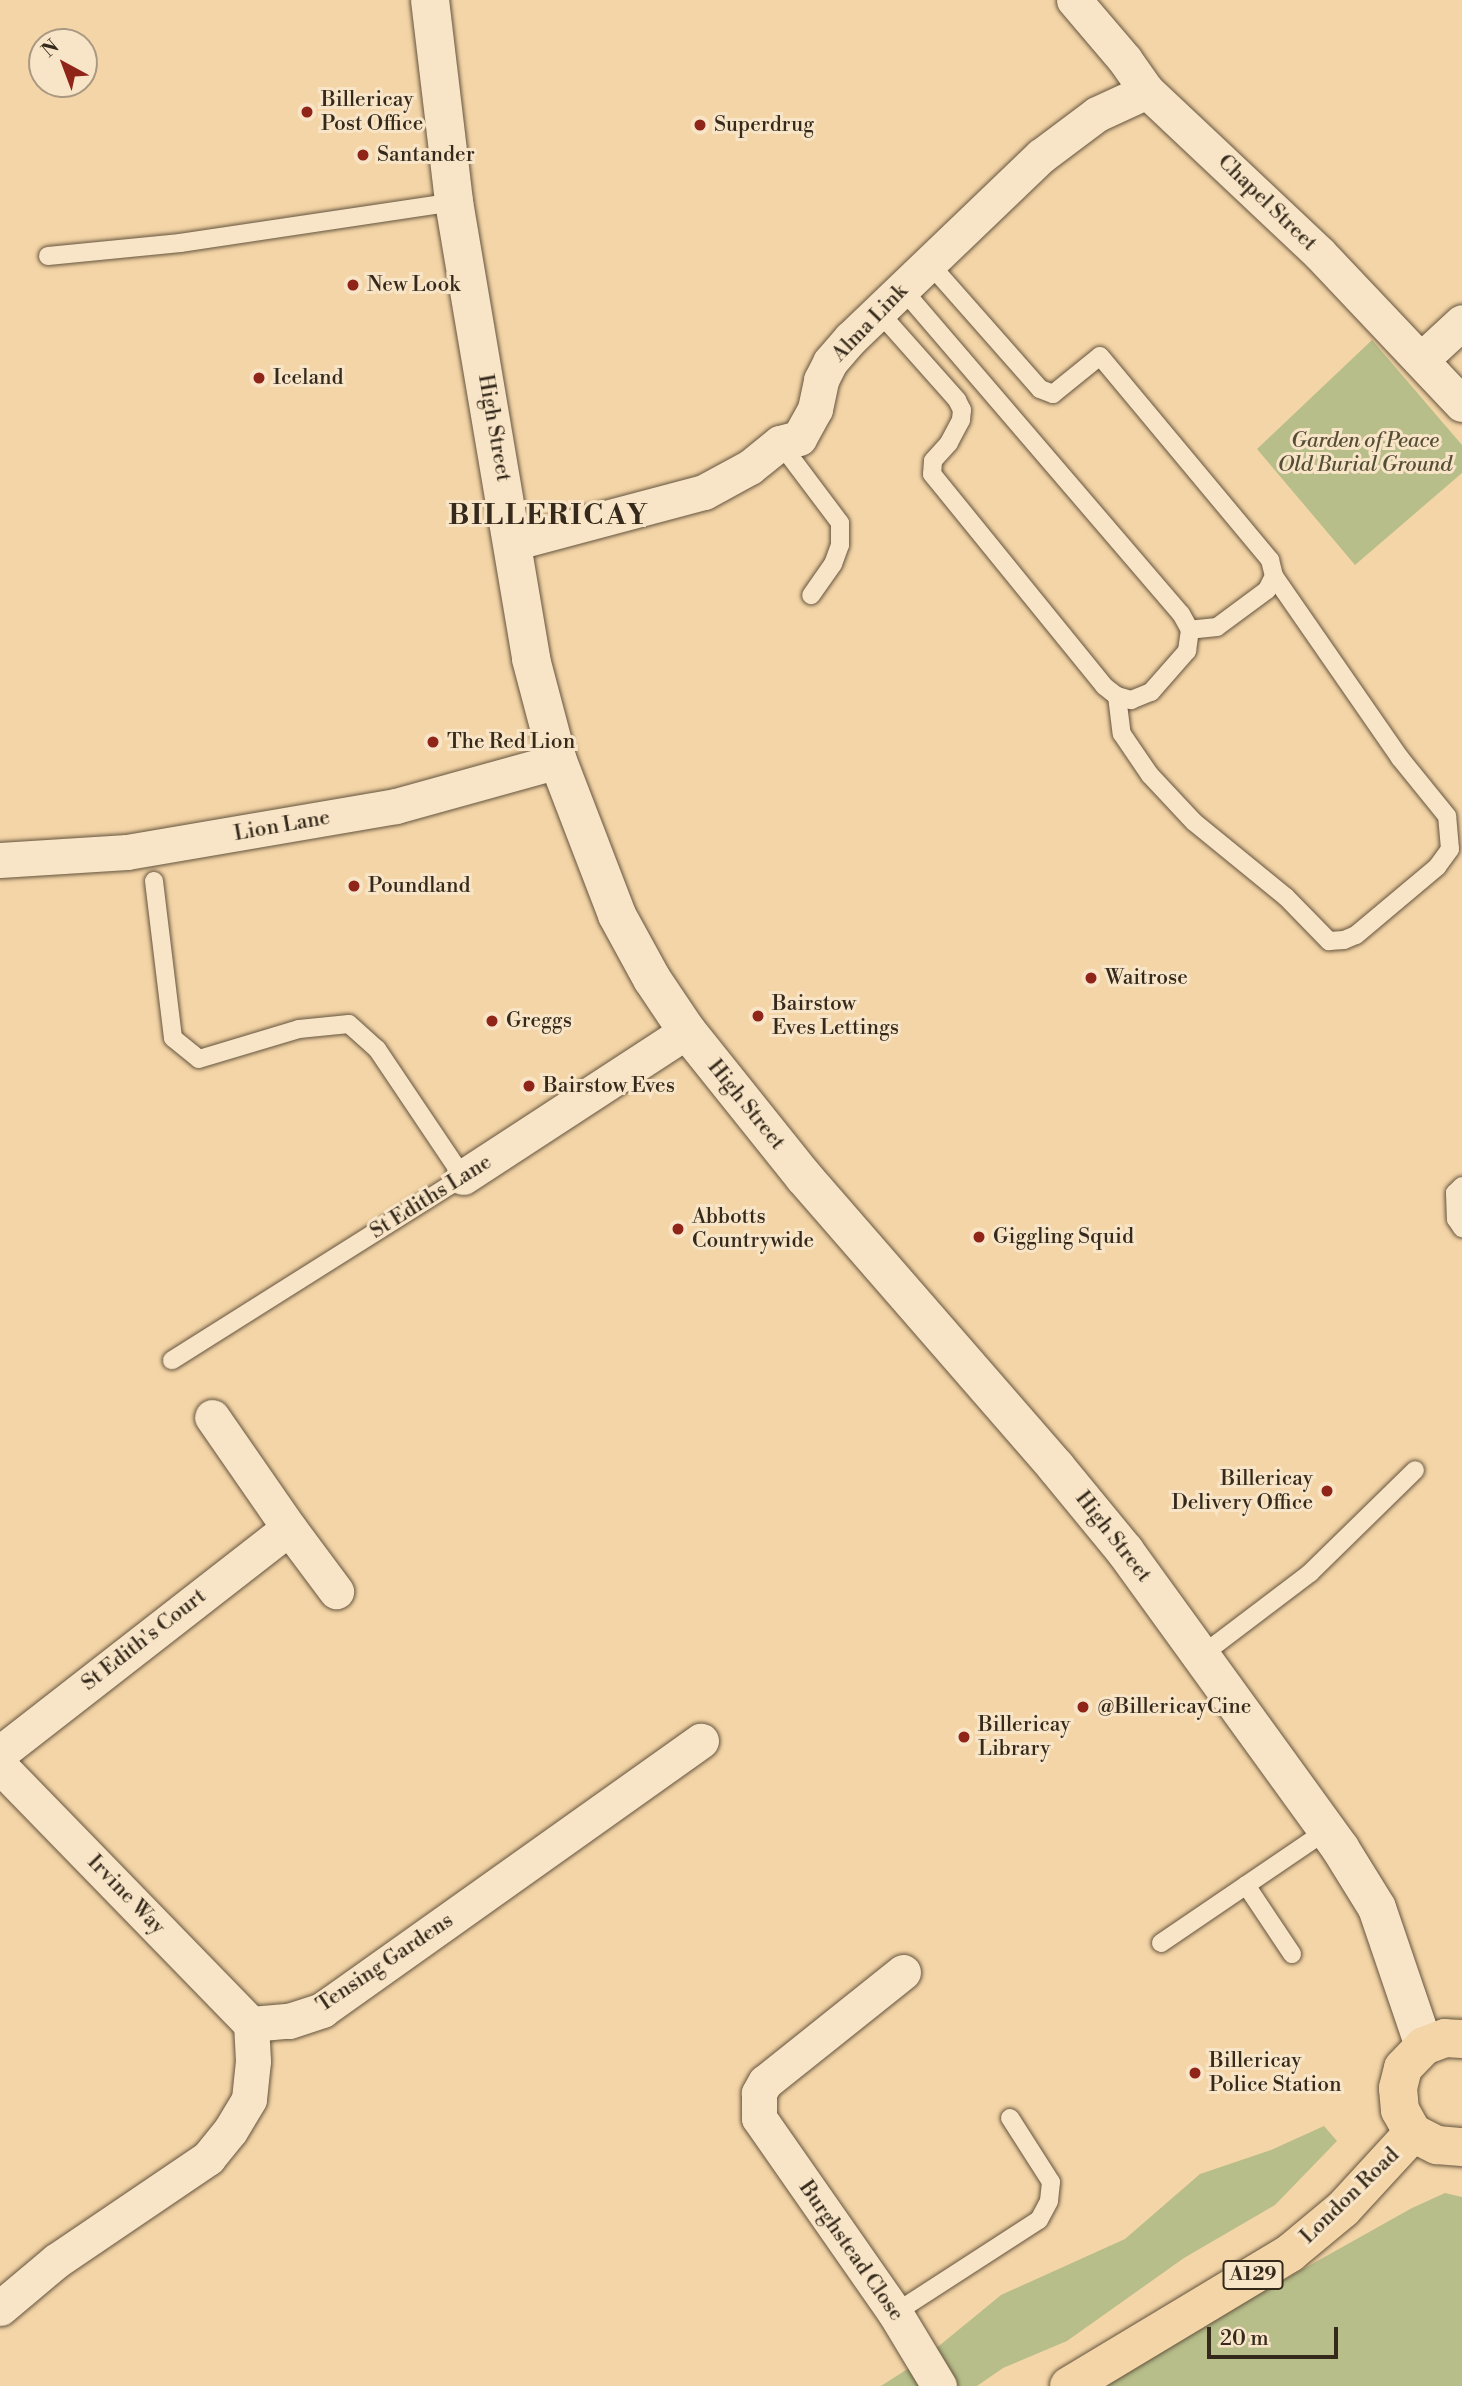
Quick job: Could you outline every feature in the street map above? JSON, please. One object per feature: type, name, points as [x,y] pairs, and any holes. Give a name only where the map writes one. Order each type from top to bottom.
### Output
[{"type":"main road","name":"High Street","points":[[430,0],[454,202],[531,659],[558,761],[617,915],[652,979],[687,1031],[804,1177],[1056,1467],[1125,1551],[1327,1830],[1377,1909],[1424,2046]]},
{"type":"main road","points":[[1462,2039],[1446,2038],[1424,2046],[1403,2068],[1398,2088],[1400,2110],[1413,2133],[1437,2145],[1462,2147]]},
{"type":"main road","name":"London Road","points":[[1069,2386],[1290,2253],[1343,2208],[1413,2133]]},
{"type":"street","name":"Chapel Street","points":[[1074,0],[1125,60],[1147,91],[1303,237],[1462,404]]},
{"type":"street","name":"Alma Link","points":[[512,543],[704,492],[750,467],[780,443],[799,438],[809,424],[821,380],[830,362],[890,301],[1041,156],[1097,114],[1147,91]]},
{"type":"street","points":[[1422,359],[1462,322]]},
{"type":"street","name":"Lion Lane","points":[[0,860],[127,852],[396,806],[558,761]]},
{"type":"street","name":"St Ediths Lane","points":[[463,1177],[687,1031]]},
{"type":"street","points":[[212,1417],[289,1528],[337,1591]]},
{"type":"street","name":"St Edith's Court","points":[[0,1752],[289,1528]]},
{"type":"street","name":"Tensing Gardens","points":[[251,2024],[289,2021],[322,2010],[701,1741]]},
{"type":"street","name":"Irvine Way","points":[[0,1766],[251,2024]]},
{"type":"street","name":"Burghstead Close","points":[[903,1972],[765,2082],[759,2093],[759,2118],[895,2314],[939,2386]]},
{"type":"street","points":[[0,2308],[24,2285],[75,2248],[208,2158],[230,2131],[249,2099],[253,2061],[251,2024]]},
{"type":"lane","points":[[48,256],[180,243],[454,202]]},
{"type":"lane","points":[[929,263],[1040,388],[1053,394],[1100,356],[1270,560],[1274,576],[1400,758],[1447,816],[1451,849],[1437,867],[1356,935],[1344,940],[1329,941],[1286,897],[1194,822],[1150,775],[1122,734],[1117,696]]},
{"type":"lane","points":[[890,301],[1181,614],[1190,630],[1187,651],[1151,692],[1132,700],[1117,696],[1104,686],[932,474],[933,461],[949,443],[961,420],[962,410],[890,301]]},
{"type":"lane","points":[[780,443],[840,523],[840,545],[832,564],[811,595]]},
{"type":"lane","points":[[1190,630],[1217,627],[1267,590],[1274,576]]},
{"type":"lane","points":[[154,881],[173,1038],[199,1059],[299,1029],[349,1024],[377,1049],[463,1177]]},
{"type":"lane","name":"St Ediths Lane","points":[[172,1360],[463,1177]]},
{"type":"lane","points":[[1462,1186],[1455,1193],[1456,1219],[1462,1228]]},
{"type":"lane","points":[[1202,1655],[1310,1573],[1415,1470]]},
{"type":"lane","points":[[1161,1943],[1327,1830]]},
{"type":"lane","points":[[1246,1885],[1292,1954]]},
{"type":"lane","points":[[895,2314],[1039,2220],[1049,2201],[1051,2182],[1010,2118]]},
{"type":"green space","name":"Garden of Peace Old Burial Ground","points":[[1372,340],[1462,445],[1462,473],[1355,565],[1257,449]]},
{"type":"green space","points":[[1324,2126],[1337,2141],[1275,2205],[1184,2258],[1067,2341],[1003,2368],[977,2386],[881,2386],[923,2359],[1001,2295],[1125,2239],[1200,2174],[1271,2150]]},
{"type":"green space","points":[[1445,2193],[1462,2197],[1462,2386],[1094,2386],[1412,2208]]},
{"type":"place","name":"Billericay Post Office","points":[[307,112]]},
{"type":"place","name":"Superdrug","points":[[700,125]]},
{"type":"place","name":"Santander","points":[[363,155]]},
{"type":"place","name":"New Look","points":[[353,285]]},
{"type":"place","name":"Iceland","points":[[259,378]]},
{"type":"place","name":"The Red Lion","points":[[433,742]]},
{"type":"place","name":"Poundland","points":[[354,886]]},
{"type":"place","name":"Waitrose","points":[[1091,978]]},
{"type":"place","name":"Bairstow Eves Lettings","points":[[758,1016]]},
{"type":"place","name":"Greggs","points":[[492,1021]]},
{"type":"place","name":"Bairstow Eves","points":[[529,1086]]},
{"type":"place","name":"Abbotts Countrywide","points":[[678,1229]]},
{"type":"place","name":"Giggling Squid","points":[[979,1237]]},
{"type":"place","name":"Billericay Delivery Office","points":[[1327,1491]]},
{"type":"place","name":"@BillericayCine","points":[[1083,1707]]},
{"type":"place","name":"Billericay Library","points":[[964,1737]]},
{"type":"place","name":"Billericay Police Station","points":[[1195,2073]]},
{"type":"district","name":"BILLERICAY","points":[[549,516]]}]
